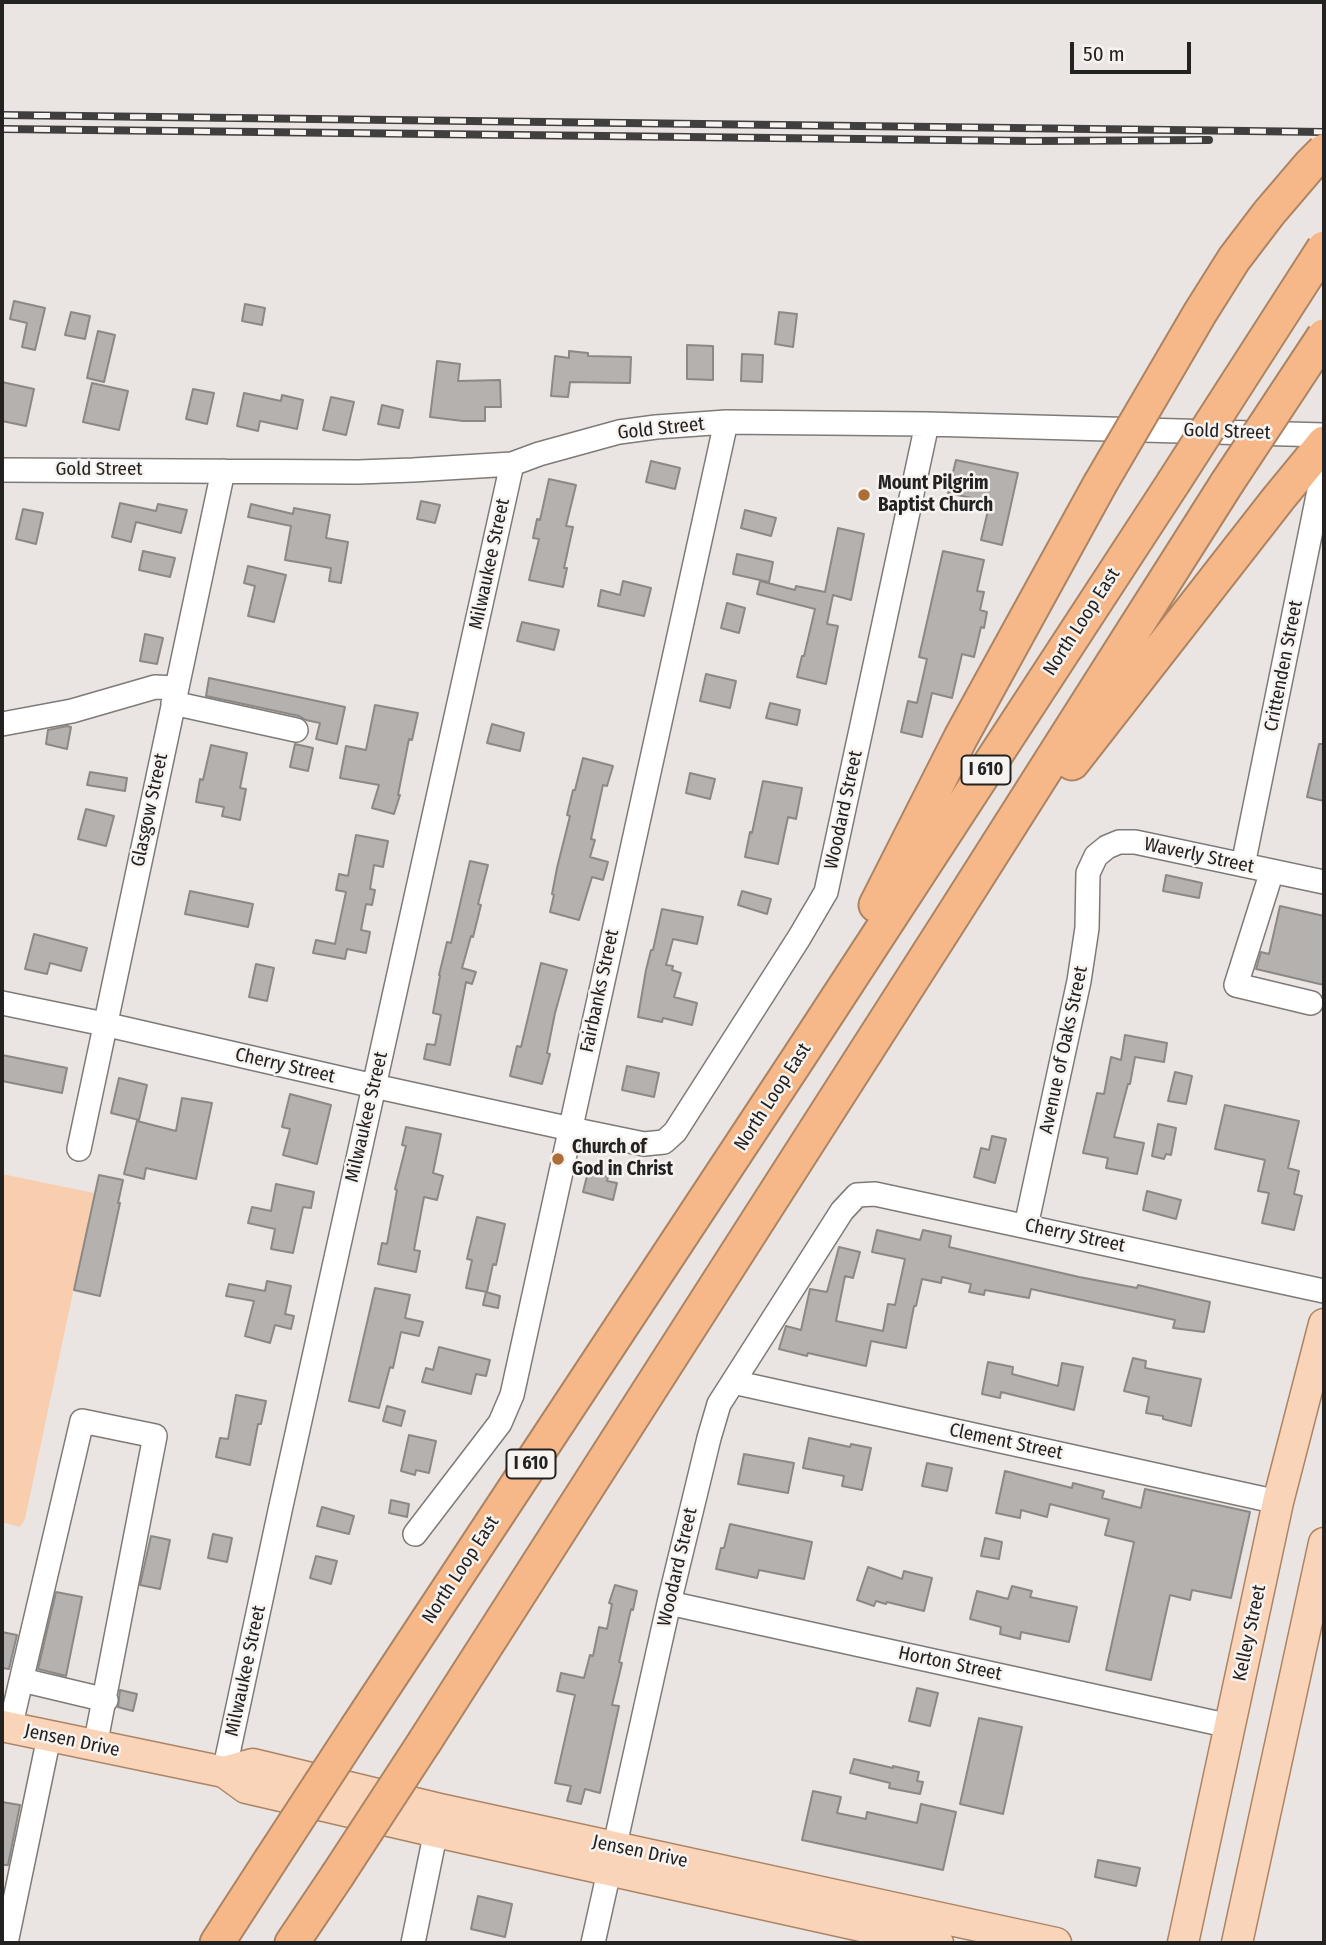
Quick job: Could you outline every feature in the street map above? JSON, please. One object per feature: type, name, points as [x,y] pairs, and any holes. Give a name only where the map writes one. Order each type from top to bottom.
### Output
[{"type":"highway","points":[[799,1057],[961,737],[1100,484],[1234,259],[1269,213],[1324,151]]},
{"type":"highway","name":"North Loop East","points":[[217,1943],[799,1057],[1324,248]]},
{"type":"highway","name":"I 610","points":[[293,1943],[425,1741],[1227,483],[1324,336]]},
{"type":"highway","points":[[950,920],[1324,443]]},
{"type":"highway","points":[[209,1943],[246,1896]]},
{"type":"main road","name":"Kelley Street","points":[[1183,1943],[1278,1502],[1324,1324]]},
{"type":"main road","points":[[1237,1943],[1324,1544]]},
{"type":"main road","name":"Jensen Drive","points":[[6,1727],[224,1772],[246,1788],[438,1821],[963,1933],[1056,1943]]},
{"type":"main road","name":"Jensen Drive","points":[[611,1858],[938,1943]]},
{"type":"street","name":"Gold Street","points":[[2,470],[358,472],[512,464],[619,432],[726,422],[927,424],[1324,435]]},
{"type":"street","name":"Fairbanks Street","points":[[415,1534],[499,1423],[512,1395],[726,422]]},
{"type":"street","name":"Woodard Street","points":[[652,1143],[664,1142],[675,1132],[799,938],[825,892],[927,424]]},
{"type":"street","name":"Milwaukee Street","points":[[224,1772],[512,464]]},
{"type":"street","name":"Crittenden Street","points":[[1243,865],[1324,466]]},
{"type":"street","name":"Glasgow Street","points":[[79,1149],[222,471]]},
{"type":"street","points":[[2,724],[72,711],[155,687],[174,696],[296,730]]},
{"type":"street","name":"Waverly Street","points":[[1088,873],[1096,856],[1107,847],[1119,842],[1135,842],[1324,882]]},
{"type":"street","points":[[1272,871],[1237,985],[1311,1003]]},
{"type":"street","name":"Avenue of Oaks Street","points":[[1026,1226],[1085,950],[1088,873]]},
{"type":"street","name":"Cherry Street","points":[[2,1003],[571,1129],[644,1144],[652,1143]]},
{"type":"street","name":"Cherry Street","points":[[836,1221],[857,1195],[875,1195],[1324,1291]]},
{"type":"street","name":"Woodard Street","points":[[593,1943],[669,1603],[719,1404],[836,1221]]},
{"type":"street","name":"Clement Street","points":[[733,1382],[1278,1502]]},
{"type":"street","points":[[6,1727],[22,1681],[82,1421],[155,1436],[95,1746]]},
{"type":"street","name":"Horton Street","points":[[669,1603],[1230,1726]]},
{"type":"street","points":[[22,1681],[106,1700]]},
{"type":"street","points":[[6,1943],[49,1737]]},
{"type":"street","points":[[413,1943],[438,1821]]},
{"type":"shaded area","points":[[2,1174],[94,1193],[25,1519],[20,1527],[2,1522]]},
{"type":"building","points":[[14,301],[45,308],[35,350],[22,347],[27,323],[10,319]]},
{"type":"building","points":[[245,304],[265,308],[262,325],[242,321]]},
{"type":"building","points":[[71,312],[90,316],[85,339],[65,335]]},
{"type":"building","points":[[779,312],[797,314],[793,347],[775,344]]},
{"type":"building","points":[[98,331],[115,335],[104,382],[87,378]]},
{"type":"building","points":[[687,345],[713,346],[713,380],[687,379]]},
{"type":"building","points":[[569,351],[588,353],[588,356],[631,357],[630,383],[570,382],[568,397],[551,396],[555,356],[569,358]]},
{"type":"building","points":[[742,354],[763,355],[762,382],[741,381]]},
{"type":"building","points":[[437,361],[460,364],[458,381],[500,380],[501,407],[485,407],[485,421],[430,417]]},
{"type":"building","points":[[2,382],[34,389],[26,426],[2,421]]},
{"type":"building","points":[[92,383],[128,391],[119,430],[83,422]]},
{"type":"building","points":[[193,389],[214,393],[207,424],[186,419]]},
{"type":"building","points":[[244,393],[281,401],[282,395],[303,400],[297,429],[260,421],[258,431],[237,426]]},
{"type":"building","points":[[331,397],[354,402],[346,435],[323,430]]},
{"type":"building","points":[[382,405],[403,410],[399,428],[378,424]]},
{"type":"building","points":[[956,460],[1018,473],[1002,545],[981,540],[990,502],[948,493]]},
{"type":"building","points":[[651,461],[680,468],[675,489],[646,482]]},
{"type":"building","points":[[549,479],[576,485],[566,526],[573,527],[564,568],[567,568],[563,587],[529,580],[539,539],[533,538]]},
{"type":"building","points":[[421,501],[440,505],[435,523],[417,519]]},
{"type":"building","points":[[120,503],[156,511],[158,504],[187,510],[181,533],[136,522],[131,542],[112,537]]},
{"type":"building","points":[[251,504],[293,514],[294,508],[330,515],[326,538],[348,542],[341,583],[329,581],[331,568],[285,560],[291,526],[248,517]]},
{"type":"building","points":[[23,509],[43,513],[36,544],[16,539]]},
{"type":"building","points":[[745,510],[776,518],[771,536],[741,528]]},
{"type":"building","points":[[838,528],[864,534],[851,600],[833,595],[827,624],[838,626],[826,684],[797,677],[815,609],[757,594],[760,581],[795,590],[796,586],[825,592]]},
{"type":"building","points":[[143,551],[175,558],[170,577],[139,570]]},
{"type":"building","points":[[943,551],[984,560],[977,591],[984,592],[980,610],[987,612],[974,657],[962,654],[952,698],[932,693],[922,737],[901,732],[908,701],[917,703],[927,659],[919,657]]},
{"type":"building","points":[[737,554],[773,562],[769,582],[733,574]]},
{"type":"building","points":[[248,566],[286,575],[274,622],[248,616],[255,586],[244,583]]},
{"type":"building","points":[[623,581],[651,588],[644,616],[598,606],[601,590],[620,595]]},
{"type":"building","points":[[727,603],[745,608],[739,633],[721,628]]},
{"type":"building","points":[[522,622],[559,630],[554,650],[517,641]]},
{"type":"building","points":[[145,634],[163,638],[157,664],[140,661]]},
{"type":"building","points":[[706,674],[736,681],[730,708],[700,701]]},
{"type":"building","points":[[209,678],[345,707],[337,744],[316,739],[320,723],[206,696]]},
{"type":"building","points":[[770,703],[800,710],[797,725],[766,718]]},
{"type":"building","points":[[375,705],[418,713],[412,740],[409,739],[400,795],[394,814],[372,808],[379,785],[340,778],[346,746],[366,750]]},
{"type":"building","points":[[492,724],[524,733],[520,751],[487,743]]},
{"type":"building","points":[[71,727],[67,749],[46,744],[48,730]]},
{"type":"building","points":[[295,744],[313,748],[308,771],[290,767]]},
{"type":"building","points":[[1319,744],[1324,744],[1324,801],[1307,797]]},
{"type":"building","points":[[211,745],[247,753],[240,788],[246,789],[240,820],[222,816],[224,807],[196,802]]},
{"type":"building","points":[[583,758],[613,766],[607,786],[603,785],[591,839],[595,840],[590,857],[608,862],[603,880],[592,877],[579,920],[550,912],[557,868],[570,816],[567,815]]},
{"type":"building","points":[[90,772],[127,778],[125,791],[87,785]]},
{"type":"building","points":[[690,773],[715,779],[710,799],[686,793]]},
{"type":"building","points":[[763,781],[802,788],[796,819],[788,817],[778,864],[745,857]]},
{"type":"building","points":[[86,809],[114,816],[106,846],[78,839]]},
{"type":"building","points":[[356,835],[388,841],[383,867],[374,865],[370,889],[375,890],[372,905],[366,904],[361,930],[370,932],[366,953],[347,949],[345,959],[313,953],[316,940],[335,944],[346,892],[336,890],[339,874],[348,876]]},
{"type":"building","points":[[470,861],[488,865],[473,937],[471,936],[462,968],[476,972],[472,984],[466,982],[450,1065],[424,1059],[427,1044],[435,1045],[441,1015],[433,1013],[439,975],[447,942],[451,943]]},
{"type":"building","points":[[1166,875],[1202,883],[1199,898],[1163,891]]},
{"type":"building","points":[[190,891],[253,904],[248,927],[185,914]]},
{"type":"building","points":[[742,891],[771,899],[767,914],[738,905]]},
{"type":"building","points":[[1280,906],[1324,916],[1324,985],[1256,969],[1261,952],[1269,954]]},
{"type":"building","points":[[662,909],[703,917],[697,944],[673,939],[666,965],[673,966],[672,970],[681,973],[674,997],[697,1003],[692,1025],[663,1018],[662,1022],[638,1017],[646,970]]},
{"type":"building","points":[[34,934],[87,948],[81,971],[50,963],[47,974],[25,969]]},
{"type":"building","points":[[541,963],[567,970],[555,1013],[547,1053],[550,1054],[542,1084],[510,1076],[517,1046],[521,1047]]},
{"type":"building","points":[[256,964],[274,968],[267,1001],[249,997]]},
{"type":"building","points":[[1125,1035],[1167,1043],[1164,1062],[1135,1057],[1114,1137],[1144,1143],[1137,1174],[1106,1168],[1108,1158],[1083,1153],[1097,1093],[1104,1094],[1111,1057],[1121,1060]]},
{"type":"building","points":[[2,1055],[67,1068],[62,1093],[2,1081]]},
{"type":"building","points":[[627,1066],[659,1073],[654,1097],[622,1090]]},
{"type":"building","points":[[1175,1072],[1192,1076],[1186,1104],[1168,1101]]},
{"type":"building","points":[[119,1078],[147,1085],[139,1120],[111,1113]]},
{"type":"building","points":[[290,1094],[331,1105],[317,1164],[283,1155],[290,1129],[282,1127]]},
{"type":"building","points":[[182,1098],[212,1103],[196,1179],[146,1168],[144,1179],[124,1174],[137,1121],[176,1131]]},
{"type":"building","points":[[1225,1105],[1299,1121],[1288,1168],[1299,1171],[1294,1194],[1302,1196],[1294,1230],[1262,1223],[1269,1193],[1258,1191],[1265,1160],[1215,1149]]},
{"type":"building","points":[[1158,1124],[1176,1128],[1171,1155],[1166,1154],[1164,1159],[1152,1156]]},
{"type":"building","points":[[406,1127],[441,1134],[433,1173],[443,1176],[437,1200],[424,1197],[414,1250],[420,1251],[416,1272],[378,1264],[382,1243],[387,1244],[397,1190],[395,1189],[406,1146],[402,1145]]},
{"type":"building","points":[[992,1136],[1006,1139],[995,1183],[974,1177],[981,1148],[989,1150]]},
{"type":"building","points":[[588,1172],[608,1177],[607,1181],[617,1183],[613,1200],[583,1192]]},
{"type":"building","points":[[99,1175],[123,1180],[100,1296],[74,1290]]},
{"type":"building","points":[[276,1184],[314,1192],[311,1208],[303,1207],[293,1253],[271,1249],[275,1229],[248,1223],[252,1207],[271,1211]]},
{"type":"building","points":[[1147,1191],[1181,1200],[1176,1219],[1143,1210]]},
{"type":"building","points":[[477,1217],[505,1224],[487,1292],[466,1288],[472,1260],[467,1259]]},
{"type":"building","points":[[877,1230],[920,1240],[923,1230],[951,1236],[949,1247],[1079,1277],[1137,1288],[1138,1285],[1210,1302],[1204,1332],[1173,1328],[1175,1320],[1031,1289],[1029,1298],[985,1290],[984,1295],[969,1292],[971,1284],[942,1277],[941,1283],[922,1279],[906,1348],[871,1341],[866,1366],[779,1349],[786,1326],[801,1330],[810,1289],[827,1292],[839,1247],[860,1252],[853,1278],[845,1276],[836,1321],[883,1331],[888,1304],[895,1305],[905,1259],[872,1252]]},
{"type":"building","points":[[267,1281],[291,1286],[285,1314],[294,1316],[291,1329],[275,1325],[270,1343],[245,1336],[254,1301],[226,1296],[229,1284],[265,1291]]},
{"type":"building","points":[[375,1288],[410,1295],[405,1318],[423,1322],[419,1336],[401,1332],[393,1368],[390,1367],[379,1408],[349,1401]]},
{"type":"building","points":[[486,1292],[500,1296],[498,1308],[483,1305]]},
{"type":"building","points":[[439,1347],[490,1360],[486,1376],[476,1374],[471,1394],[422,1382],[426,1368],[433,1370]]},
{"type":"building","points":[[1133,1358],[1146,1361],[1145,1368],[1201,1379],[1191,1426],[1146,1413],[1149,1397],[1124,1391]]},
{"type":"building","points":[[988,1362],[1013,1367],[1012,1374],[1058,1386],[1062,1363],[1083,1367],[1074,1410],[1001,1392],[1000,1398],[982,1394]]},
{"type":"building","points":[[236,1395],[266,1401],[261,1424],[258,1424],[250,1465],[216,1457],[220,1438],[228,1439]]},
{"type":"building","points":[[387,1406],[405,1411],[401,1426],[383,1421]]},
{"type":"building","points":[[409,1435],[436,1441],[429,1473],[416,1470],[415,1475],[401,1471]]},
{"type":"building","points":[[809,1438],[850,1447],[851,1444],[871,1448],[862,1490],[842,1486],[844,1476],[803,1468]]},
{"type":"building","points":[[744,1454],[794,1463],[788,1493],[738,1484]]},
{"type":"building","points":[[927,1463],[952,1468],[947,1491],[922,1486]]},
{"type":"building","points":[[1005,1471],[1072,1488],[1073,1483],[1104,1491],[1102,1498],[1141,1508],[1145,1489],[1250,1512],[1231,1598],[1192,1590],[1190,1600],[1170,1595],[1151,1680],[1106,1670],[1134,1542],[1105,1535],[1109,1519],[1050,1504],[1047,1517],[1021,1510],[1020,1518],[996,1513]]},
{"type":"building","points":[[391,1500],[409,1504],[407,1517],[389,1513]]},
{"type":"building","points":[[322,1507],[354,1516],[349,1534],[317,1526]]},
{"type":"building","points":[[730,1524],[812,1542],[804,1579],[759,1570],[757,1578],[716,1569]]},
{"type":"building","points":[[213,1534],[232,1538],[227,1562],[208,1558]]},
{"type":"building","points":[[151,1536],[170,1540],[160,1589],[140,1585]]},
{"type":"building","points":[[985,1538],[1002,1542],[999,1559],[981,1556]]},
{"type":"building","points":[[316,1556],[337,1561],[331,1584],[310,1578]]},
{"type":"building","points":[[868,1567],[902,1579],[904,1571],[932,1578],[924,1611],[887,1602],[876,1601],[874,1606],[857,1600]]},
{"type":"building","points":[[615,1585],[637,1591],[619,1662],[622,1663],[612,1705],[619,1706],[600,1793],[585,1789],[581,1804],[567,1801],[571,1786],[555,1783],[575,1695],[557,1691],[561,1673],[584,1678],[590,1655],[593,1656],[599,1627],[607,1629],[612,1604],[609,1603]]},
{"type":"building","points":[[1012,1586],[1032,1591],[1030,1597],[1077,1607],[1069,1642],[1021,1632],[1020,1639],[1000,1634],[1001,1627],[970,1619],[977,1591],[1008,1599]]},
{"type":"building","points":[[56,1592],[82,1597],[66,1676],[38,1669]]},
{"type":"building","points":[[2,1632],[17,1635],[9,1669],[2,1668]]},
{"type":"building","points":[[917,1688],[938,1693],[930,1726],[909,1721]]},
{"type":"building","points":[[120,1690],[137,1694],[133,1711],[118,1707]]},
{"type":"building","points":[[979,1718],[1022,1727],[1003,1814],[960,1804]]},
{"type":"building","points":[[854,1759],[919,1772],[917,1781],[923,1782],[920,1794],[889,1788],[890,1783],[850,1773]]},
{"type":"building","points":[[813,1791],[841,1797],[837,1813],[866,1819],[867,1812],[917,1823],[921,1804],[956,1812],[943,1870],[802,1840]]},
{"type":"building","points":[[2,1802],[20,1805],[8,1865],[2,1865]]},
{"type":"building","points":[[1098,1860],[1140,1868],[1136,1886],[1095,1877]]},
{"type":"building","points":[[478,1896],[512,1904],[505,1937],[471,1929]]},
{"type":"railway","points":[[2,115],[1324,132]]},
{"type":"railway","points":[[2,129],[1032,141],[1209,140]]},
{"type":"place","name":"Mount Pilgrim Baptist Church","points":[[864,495]]},
{"type":"place","name":"Church of God in Christ","points":[[558,1159]]}]
